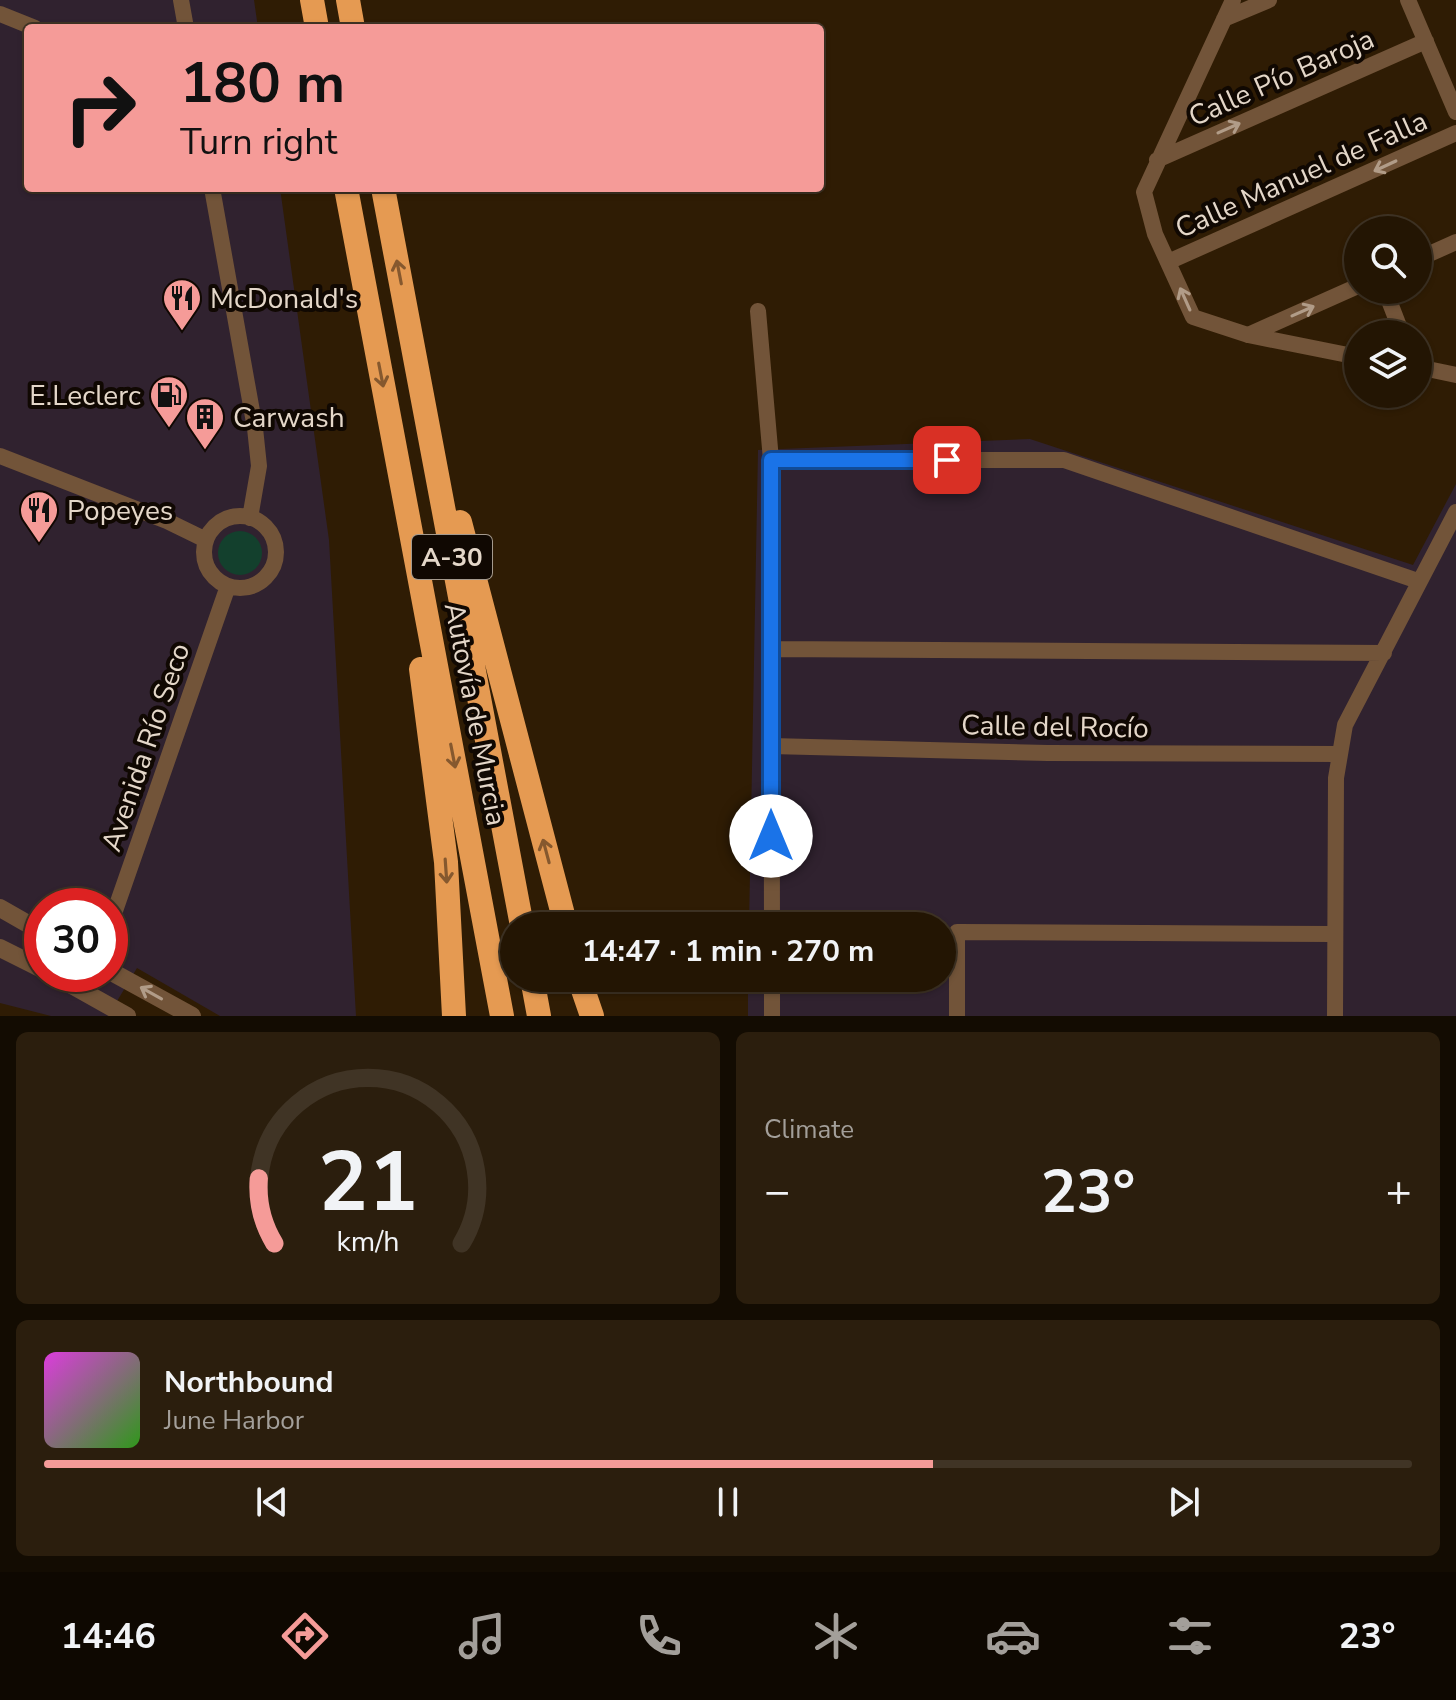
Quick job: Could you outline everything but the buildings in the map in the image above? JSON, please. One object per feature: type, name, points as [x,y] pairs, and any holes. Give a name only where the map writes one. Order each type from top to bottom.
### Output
[{"type":"highway","points":[[312,0],[316,24]]},
{"type":"highway","points":[[348,0],[352,24]]},
{"type":"highway","name":"Autovía de Murcia","points":[[347,192],[502,1016]]},
{"type":"highway","name":"Autovía de Murcia","points":[[384,192],[519,912]]},
{"type":"highway","points":[[410,328],[562,912]]},
{"type":"highway","points":[[392,432],[446,862],[454,1016]]},
{"type":"highway","points":[[535,992],[539,1014]]},
{"type":"highway","points":[[584,992],[592,1016]]},
{"type":"street","points":[[181,0],[185,24]]},
{"type":"street","points":[[1233,0],[1144,192],[1155,234],[1193,317],[1248,335],[1344,354]]},
{"type":"street","points":[[1224,19],[1269,0]]},
{"type":"street","points":[[1408,0],[1456,112]]},
{"type":"street","points":[[0,14],[25,24]]},
{"type":"street","name":"Calle Pío Baroja","points":[[1157,160],[1426,41]]},
{"type":"street","name":"Calle Manuel de Falla","points":[[1168,262],[1456,133]]},
{"type":"street","points":[[213,192],[255,428],[259,466],[250,518]]},
{"type":"street","points":[[1432,253],[1456,242]]},
{"type":"street","points":[[1248,335],[1344,292]]},
{"type":"street","points":[[758,311],[771,460],[772,912]]},
{"type":"street","points":[[1432,370],[1456,375]]},
{"type":"street","points":[[0,456],[167,521],[206,540]]},
{"type":"street","points":[[771,460],[1064,460],[1418,581]]},
{"type":"street","points":[[1335,1016],[1336,778],[1345,725],[1456,512]]},
{"type":"street","points":[[234,517],[250,518],[268,531],[274,541],[274,563],[269,574],[250,587],[228,586],[210,572],[204,551],[206,540],[220,522],[234,517]]},
{"type":"street","name":"Avenida Río Seco","points":[[123,888],[228,586]]},
{"type":"street","points":[[771,649],[1384,653]]},
{"type":"street","name":"Calle del Rocío","points":[[771,746],[1048,753],[1339,754]]},
{"type":"street","points":[[0,908],[24,922]]},
{"type":"street","points":[[957,1016],[957,932],[1334,934]]},
{"type":"street","points":[[0,948],[24,960]]},
{"type":"street","points":[[128,981],[192,1016]]},
{"type":"street","points":[[84,992],[127,1016]]},
{"type":"street","points":[[772,992],[772,1016]]},
{"type":"shaded area","points":[[0,0],[254,0],[257,24],[24,24],[24,192],[281,192],[329,540],[356,1016],[220,1016],[137,968],[128,983],[128,888],[24,888],[24,992],[122,992],[108,1016],[51,1016],[0,1003]]},
{"type":"shaded area","points":[[1030,439],[1413,565],[1456,484],[1456,1016],[748,1016],[748,992],[956,992],[956,912],[749,912],[758,450]]},
{"type":"green space","points":[[240,531],[256,537],[262,553],[256,569],[240,575],[224,569],[218,553],[224,537]]},
{"type":"place","name":"McDonald's","points":[[182,332]]},
{"type":"place","name":"E.Leclerc","points":[[169,429]]},
{"type":"place","name":"Carwash","points":[[205,451]]},
{"type":"place","name":"Popeyes","points":[[39,544]]},
{"type":"route","points":[[771,836],[771,460],[947,460]]}]
